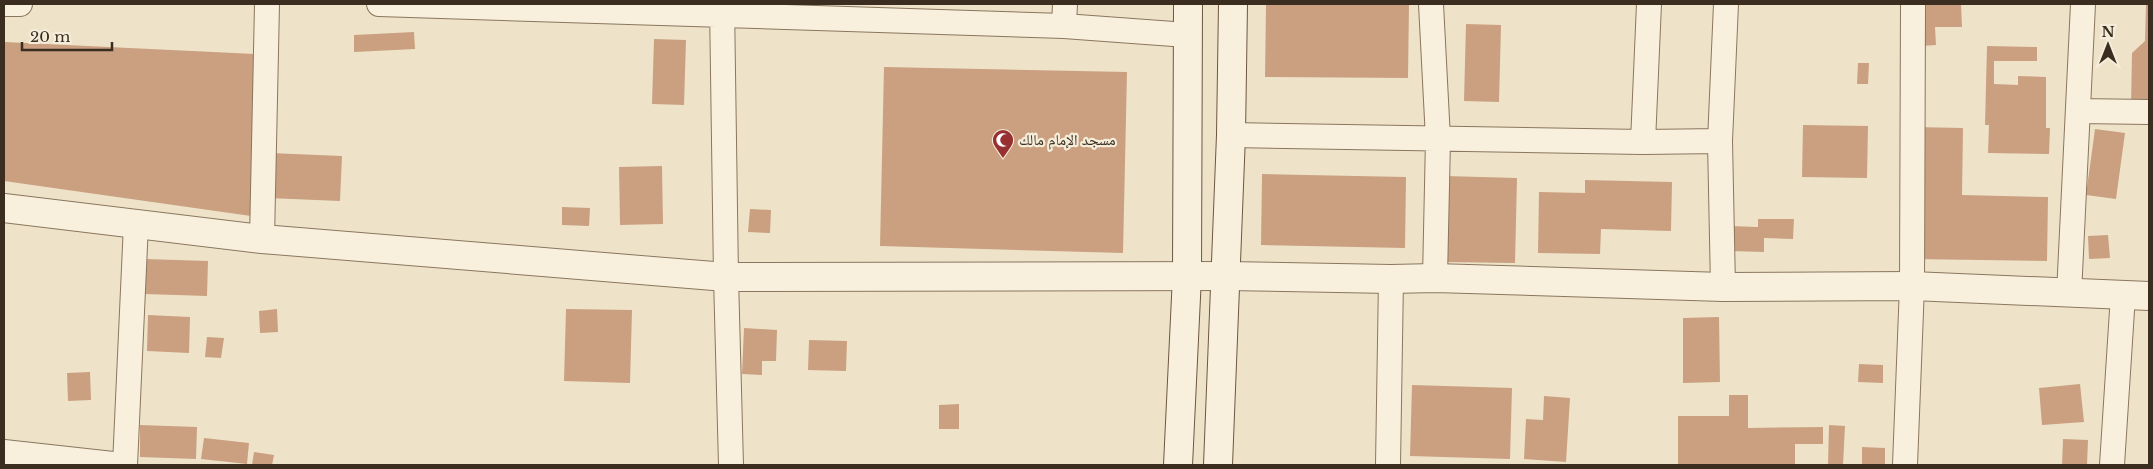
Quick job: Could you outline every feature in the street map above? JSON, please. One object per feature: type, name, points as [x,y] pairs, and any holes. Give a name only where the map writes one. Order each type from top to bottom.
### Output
[{"type":"street","points":[[4,4],[20,4]]},
{"type":"street","points":[[262,239],[267,4]]},
{"type":"street","points":[[379,4],[1064,15],[1187,35]]},
{"type":"street","points":[[1178,465],[1187,276],[1188,4]]},
{"type":"street","points":[[1218,465],[1226,276],[1233,4]]},
{"type":"street","points":[[1432,4],[1438,139],[1435,278]]},
{"type":"street","points":[[1644,142],[1649,4]]},
{"type":"street","points":[[1723,287],[1720,141],[1726,4]]},
{"type":"street","points":[[1906,465],[1912,286],[1913,4]]},
{"type":"street","points":[[2069,294],[2083,4]]},
{"type":"street","points":[[722,10],[731,465]]},
{"type":"street","points":[[2078,110],[2149,112]]},
{"type":"street","points":[[1230,135],[1644,142],[1720,141]]},
{"type":"street","points":[[4,208],[262,239],[726,277],[1226,276],[1435,278],[1723,287],[1912,286],[2149,296]]},
{"type":"street","points":[[4,452],[124,465],[136,224]]},
{"type":"street","points":[[1388,465],[1391,279]]},
{"type":"street","points":[[2112,465],[2123,295]]},
{"type":"building","points":[[1266,4],[1409,4],[1408,78],[1265,77]]},
{"type":"building","points":[[1920,4],[1961,4],[1962,27],[1935,27],[1936,45],[1921,46]]},
{"type":"building","points":[[2146,4],[2149,4],[2149,105],[2131,105],[2132,53],[2145,41]]},
{"type":"building","points":[[1466,24],[1501,25],[1499,102],[1464,101]]},
{"type":"building","points":[[414,32],[415,49],[354,52],[354,35]]},
{"type":"building","points":[[654,39],[686,40],[684,105],[652,104]]},
{"type":"building","points":[[4,42],[255,54],[251,216],[4,181]]},
{"type":"building","points":[[1987,46],[2037,47],[2037,61],[1994,61],[1994,84],[2018,85],[2018,76],[2046,77],[2046,128],[2050,128],[2049,154],[1988,153],[1989,125],[1985,125]]},
{"type":"building","points":[[1858,63],[1869,63],[1868,84],[1857,84]]},
{"type":"building","name":"مسجد الإمام مالك","points":[[884,67],[1127,72],[1123,253],[880,246]]},
{"type":"building","points":[[1803,125],[1868,126],[1867,178],[1802,177]]},
{"type":"building","points":[[1914,127],[1963,128],[1962,195],[2048,197],[2047,261],[1910,259]]},
{"type":"building","points":[[2095,129],[2125,133],[2116,199],[2086,195]]},
{"type":"building","points":[[270,153],[342,156],[340,201],[268,198]]},
{"type":"building","points":[[662,166],[663,224],[620,225],[619,167]]},
{"type":"building","points":[[1262,174],[1406,177],[1405,248],[1261,245]]},
{"type":"building","points":[[1445,176],[1517,178],[1515,263],[1444,262]]},
{"type":"building","points":[[1585,180],[1672,182],[1671,231],[1601,229],[1600,254],[1538,253],[1539,192],[1585,193]]},
{"type":"building","points":[[562,207],[590,208],[589,226],[562,225]]},
{"type":"building","points":[[750,209],[771,210],[770,233],[748,232]]},
{"type":"building","points":[[1758,219],[1794,219],[1793,239],[1764,238],[1764,252],[1729,251],[1729,226],[1758,227]]},
{"type":"building","points":[[2108,235],[2110,258],[2089,259],[2088,236]]},
{"type":"building","points":[[145,259],[208,261],[207,296],[144,294]]},
{"type":"building","points":[[277,309],[278,332],[260,333],[259,311]]},
{"type":"building","points":[[566,309],[632,310],[630,383],[564,381]]},
{"type":"building","points":[[148,315],[190,317],[189,353],[147,351]]},
{"type":"building","points":[[1719,317],[1720,382],[1683,383],[1683,318]]},
{"type":"building","points":[[744,328],[777,330],[776,361],[762,361],[762,375],[742,374]]},
{"type":"building","points":[[207,337],[224,338],[221,358],[205,357]]},
{"type":"building","points":[[809,340],[847,341],[846,371],[808,370]]},
{"type":"building","points":[[1859,364],[1883,365],[1883,383],[1858,382]]},
{"type":"building","points":[[90,372],[91,400],[68,401],[67,373]]},
{"type":"building","points":[[2080,384],[2084,422],[2042,425],[2039,388]]},
{"type":"building","points":[[1412,385],[1512,388],[1510,459],[1410,456]]},
{"type":"building","points":[[1729,395],[1748,395],[1748,428],[1823,427],[1823,444],[1795,444],[1795,465],[1678,465],[1678,416],[1729,416]]},
{"type":"building","points":[[1544,396],[1570,398],[1566,462],[1524,459],[1526,419],[1543,420]]},
{"type":"building","points":[[959,404],[959,429],[939,429],[939,405]]},
{"type":"building","points":[[140,425],[197,427],[196,459],[140,457]]},
{"type":"building","points":[[1829,425],[1845,426],[1843,465],[1828,465]]},
{"type":"building","points":[[204,438],[249,443],[247,464],[201,459]]},
{"type":"building","points":[[2063,439],[2088,440],[2087,465],[2062,465]]},
{"type":"building","points":[[1862,447],[1885,448],[1885,465],[1862,465]]},
{"type":"building","points":[[254,452],[274,455],[272,465],[252,465]]},
{"type":"place","name":"مسجد الإمام مالك","points":[[1003,159]]}]
